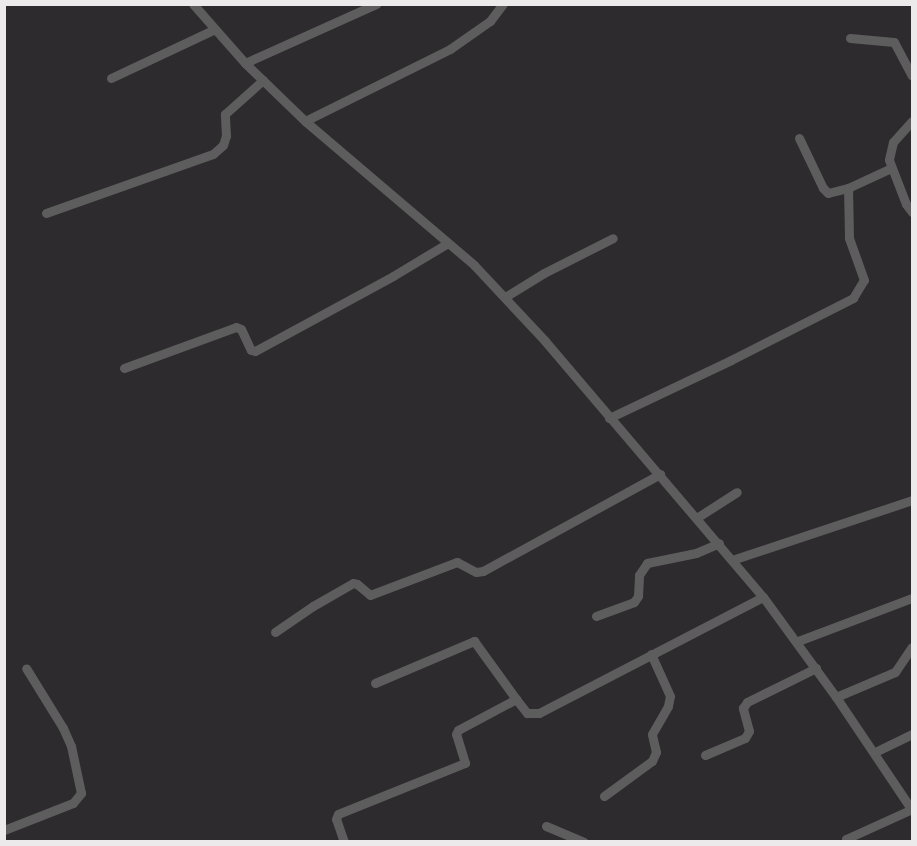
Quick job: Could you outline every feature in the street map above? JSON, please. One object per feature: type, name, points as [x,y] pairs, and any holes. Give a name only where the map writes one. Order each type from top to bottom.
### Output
[{"type":"street","points":[[193,4],[213,30],[305,121],[448,243],[505,297],[698,518],[798,641],[912,809],[844,841]]},
{"type":"street","points":[[245,63],[376,4]]},
{"type":"street","points":[[305,121],[450,49],[490,21],[503,4]]},
{"type":"street","points":[[111,78],[213,30]]},
{"type":"street","points":[[850,38],[894,42],[912,76]]},
{"type":"street","points":[[46,213],[213,154],[223,145],[226,136],[225,114],[263,80]]},
{"type":"street","points":[[912,121],[893,142],[890,150],[891,168],[906,204],[912,212]]},
{"type":"street","points":[[799,138],[823,188],[828,193],[848,188],[891,168]]},
{"type":"street","points":[[609,418],[853,298],[864,280],[849,238],[848,188]]},
{"type":"street","points":[[505,297],[544,273],[613,238]]},
{"type":"street","points":[[123,368],[236,327],[241,328],[251,351],[255,351],[393,276],[448,243]]},
{"type":"street","points":[[275,632],[313,606],[353,583],[370,596],[457,562],[476,572],[483,571],[660,474]]},
{"type":"street","points":[[698,518],[737,492]]},
{"type":"street","points":[[732,560],[912,500]]},
{"type":"street","points":[[596,616],[634,602],[638,596],[639,575],[647,563],[696,553],[719,543]]},
{"type":"street","points":[[375,683],[474,641],[527,713],[538,713],[763,597]]},
{"type":"street","points":[[798,641],[912,598]]},
{"type":"street","points":[[837,697],[895,672],[912,646]]},
{"type":"street","points":[[604,796],[652,761],[656,752],[652,734],[668,706],[670,696],[651,654]]},
{"type":"street","points":[[4,830],[73,803],[81,793],[71,746],[63,728],[26,668]]},
{"type":"street","points":[[705,755],[746,738],[749,730],[743,708],[747,702],[816,668]]},
{"type":"street","points":[[344,842],[336,819],[339,814],[465,763],[466,759],[456,734],[458,730],[516,699]]},
{"type":"street","points":[[875,753],[912,734]]},
{"type":"street","points":[[546,826],[584,842]]}]
